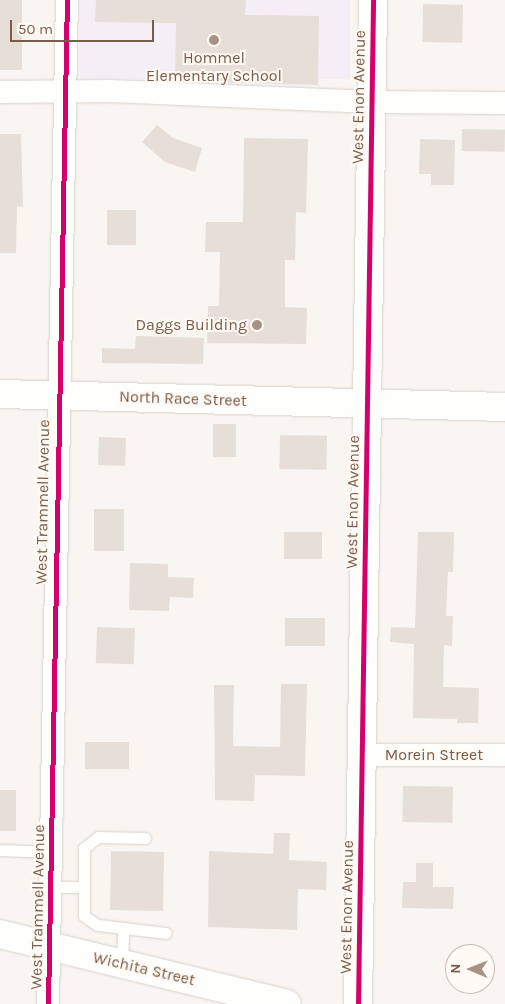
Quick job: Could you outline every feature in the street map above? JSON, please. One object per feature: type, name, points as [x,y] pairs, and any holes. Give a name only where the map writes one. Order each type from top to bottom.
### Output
[{"type":"street","name":"West Trammell Avenue","points":[[48,1004],[52,852],[57,395],[67,0]]},
{"type":"street","name":"West Enon Avenue","points":[[358,1004],[373,0]]},
{"type":"street","points":[[0,92],[65,92],[371,102],[505,103]]},
{"type":"street","name":"North Race Street","points":[[0,394],[505,407]]},
{"type":"street","name":"Morein Street","points":[[362,755],[505,755]]},
{"type":"street","name":"Wichita Street","points":[[0,934],[287,1004]]},
{"type":"lane","points":[[145,838],[98,837],[84,848],[84,916],[97,925],[166,933]]},
{"type":"lane","points":[[0,850],[52,852]]},
{"type":"lane","points":[[51,887],[84,887]]},
{"type":"lane","points":[[122,964],[123,928]]},
{"type":"shaded area","name":"Hommel Elementary School","points":[[80,0],[350,0],[350,79],[80,79]]},
{"type":"building","points":[[0,0],[22,0],[22,70],[0,70]]},
{"type":"building","points":[[96,0],[246,0],[245,15],[319,16],[318,85],[175,81],[176,23],[95,22]]},
{"type":"building","points":[[423,4],[463,5],[462,43],[422,42]]},
{"type":"building","points":[[157,125],[173,138],[202,148],[195,172],[165,162],[142,142]]},
{"type":"building","points":[[462,129],[505,130],[505,152],[462,151]]},
{"type":"building","points":[[0,134],[21,134],[23,207],[17,206],[16,253],[0,253]]},
{"type":"building","points":[[244,138],[308,139],[306,213],[296,212],[295,260],[285,260],[285,307],[307,308],[306,344],[207,343],[208,306],[219,306],[220,252],[205,252],[206,222],[243,222]]},
{"type":"building","points":[[420,139],[455,140],[454,185],[431,185],[431,174],[419,174]]},
{"type":"building","points":[[107,210],[136,210],[136,245],[107,245]]},
{"type":"building","points":[[136,336],[204,338],[203,364],[102,363],[102,348],[135,349]]},
{"type":"building","points":[[213,424],[236,424],[236,457],[213,457]]},
{"type":"building","points":[[280,435],[327,436],[326,470],[279,469]]},
{"type":"building","points":[[99,437],[126,438],[125,466],[98,465]]},
{"type":"building","points":[[94,509],[124,509],[124,551],[94,551]]},
{"type":"building","points":[[284,532],[322,532],[322,559],[284,559]]},
{"type":"building","points":[[418,532],[454,532],[453,572],[448,572],[446,616],[453,616],[452,646],[444,645],[443,687],[479,688],[478,723],[457,723],[457,719],[413,718],[414,644],[390,642],[391,627],[415,628]]},
{"type":"building","points":[[130,563],[168,564],[168,577],[194,578],[193,598],[170,597],[169,611],[129,610]]},
{"type":"building","points":[[285,618],[325,618],[325,646],[285,646]]},
{"type":"building","points":[[97,627],[135,628],[134,664],[96,663]]},
{"type":"building","points":[[281,684],[307,684],[305,776],[255,775],[254,801],[215,800],[214,685],[234,685],[233,746],[280,747]]},
{"type":"building","points":[[85,742],[129,742],[129,769],[85,769]]},
{"type":"building","points":[[403,786],[453,787],[452,823],[402,822]]},
{"type":"building","points":[[0,790],[16,790],[16,831],[0,831]]},
{"type":"building","points":[[274,833],[290,833],[289,860],[327,862],[326,890],[298,889],[297,930],[208,927],[209,851],[273,854]]},
{"type":"building","points":[[111,851],[164,852],[163,911],[110,910]]},
{"type":"building","points":[[416,863],[433,863],[433,887],[454,887],[453,909],[402,908],[403,882],[416,882]]},
{"type":"cycle path","points":[[48,1004],[67,0]]},
{"type":"cycle path","points":[[358,1004],[373,0]]},
{"type":"place","name":"Hommel Elementary School","points":[[214,40]]},
{"type":"place","name":"Daggs Building","points":[[257,325]]}]
